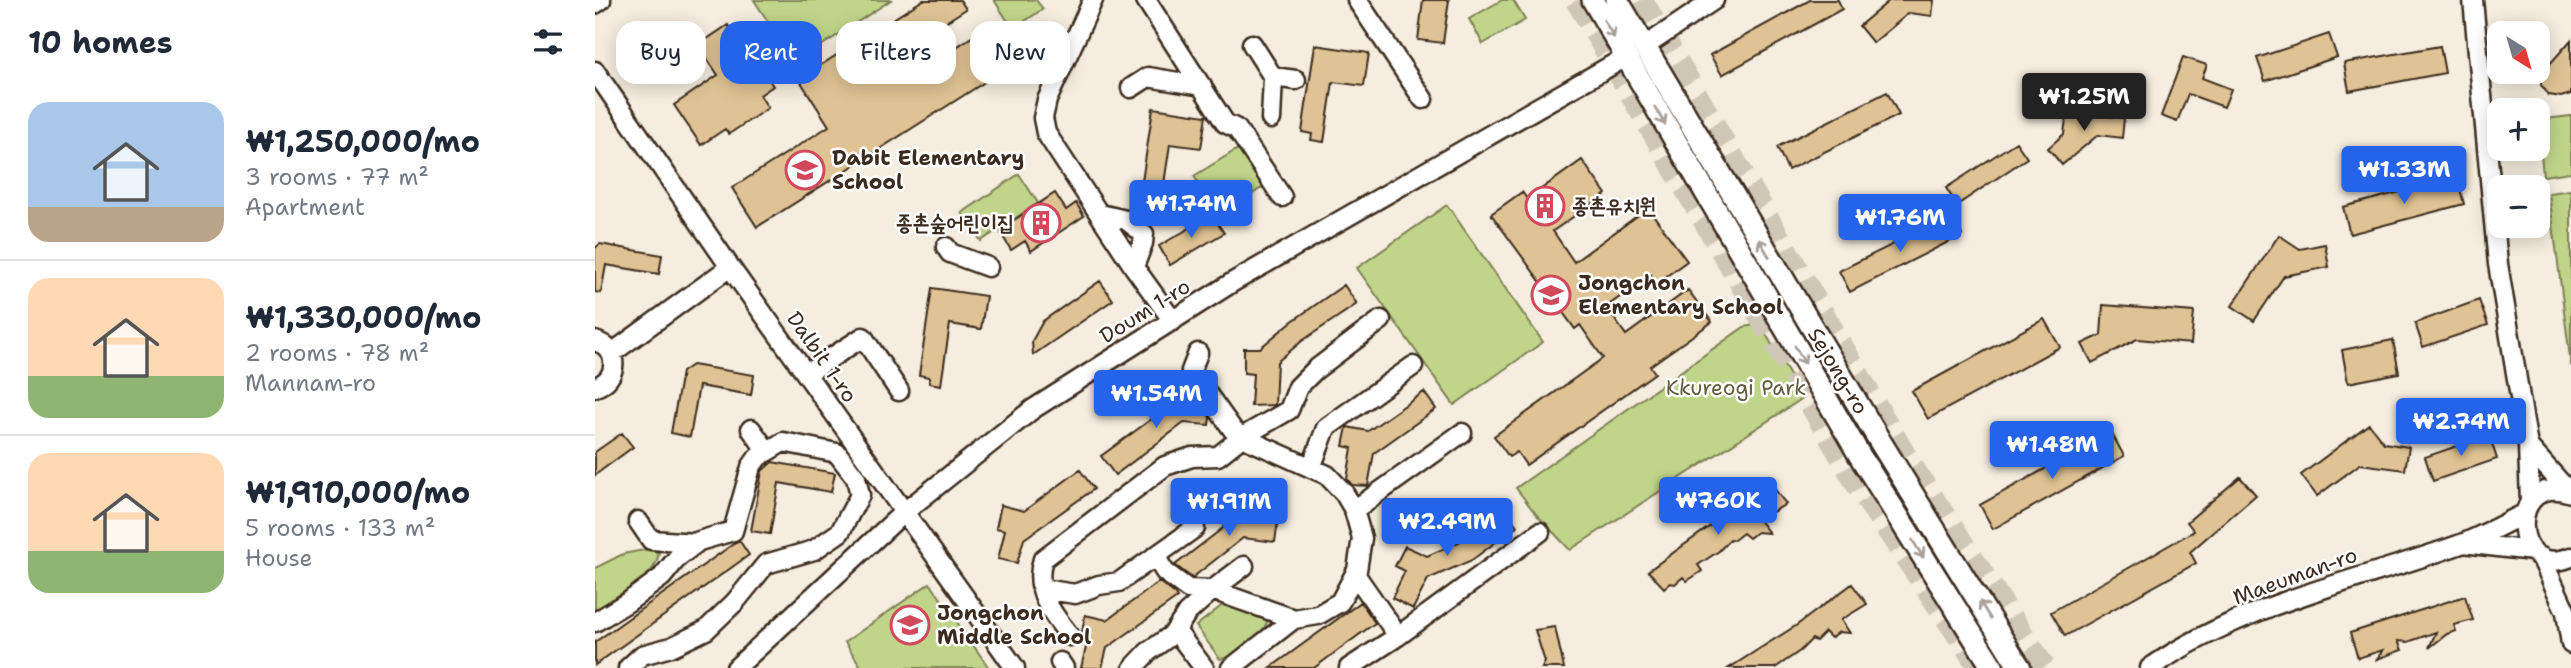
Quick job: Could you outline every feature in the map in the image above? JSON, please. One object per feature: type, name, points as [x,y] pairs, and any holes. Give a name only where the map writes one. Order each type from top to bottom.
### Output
[{"type":"main road","name":"Sejong-ro","points":[[1593,0],[1635,52],[2021,668]]},
{"type":"main road","name":"Sejong-ro","points":[[1617,0],[1635,52],[1860,456],[1993,668]]},
{"type":"street","points":[[595,4],[601,0]]},
{"type":"street","points":[[1093,0],[1047,100],[1044,118],[1046,133],[1173,321]]},
{"type":"street","points":[[1146,0],[1225,123],[1237,129],[1282,197]]},
{"type":"street","points":[[1357,0],[1423,99]]},
{"type":"street","name":"Doum 1-ro","points":[[736,668],[903,513],[1033,408],[1233,282],[1635,52],[1714,0]]},
{"type":"street","points":[[2473,0],[2498,264],[2528,446],[2527,508],[2522,527],[2525,540],[2537,554],[2566,612],[2571,644]]},
{"type":"street","points":[[1252,44],[1273,77],[1271,119]]},
{"type":"street","name":"Dalbit 1-ro","points":[[595,71],[903,513],[1015,668]]},
{"type":"street","points":[[1131,88],[1148,77],[1202,86]]},
{"type":"street","points":[[1273,77],[1296,80]]},
{"type":"street","points":[[1100,214],[1126,219],[1143,234],[1143,243],[1134,267]]},
{"type":"street","points":[[946,247],[950,253],[988,267]]},
{"type":"street","points":[[612,353],[730,267]]},
{"type":"street","points":[[1070,636],[1046,606],[1039,570],[1043,559],[1165,466],[1192,457],[1218,456],[1242,437],[1289,410],[1298,387],[1315,370],[1381,320]]},
{"type":"street","points":[[806,374],[863,337],[899,391]]},
{"type":"street","points":[[595,341],[612,353],[614,369],[606,382],[595,387]]},
{"type":"street","points":[[1198,353],[1191,371],[1233,430],[1242,437],[1327,475],[1344,493],[1354,510],[1362,538],[1355,574],[1340,602],[1318,615],[1294,619],[1231,668]]},
{"type":"street","points":[[1311,468],[1326,428],[1413,366]]},
{"type":"street","points":[[751,429],[767,451]]},
{"type":"street","points":[[1354,510],[1462,433]]},
{"type":"street","points":[[595,622],[662,577],[678,557],[696,543],[733,531],[751,467],[758,457],[783,442],[837,453],[856,478],[860,495],[840,532],[814,550],[766,564],[735,602],[706,630],[671,647],[642,656],[628,668]]},
{"type":"street","points":[[2528,446],[2569,492]]},
{"type":"street","name":"Maeuman-ro","points":[[2150,668],[2165,657],[2257,610],[2463,543],[2527,508],[2541,494],[2554,489],[2569,492]]},
{"type":"street","points":[[638,521],[651,540],[696,543]]},
{"type":"street","points":[[1043,589],[1075,594],[1099,585],[1119,582],[1195,528]]},
{"type":"street","points":[[1349,668],[1540,532]]},
{"type":"street","points":[[2463,543],[2537,554],[2553,560],[2571,557]]},
{"type":"street","points":[[1155,556],[1164,572],[1188,589],[1212,590],[1294,619]]},
{"type":"street","points":[[1133,668],[1148,652],[1176,631],[1187,613],[1212,590],[1244,566]]},
{"type":"street","points":[[1355,574],[1398,635]]},
{"type":"street","points":[[2566,612],[2571,584]]},
{"type":"street","points":[[1176,631],[1204,668]]},
{"type":"green space","points":[[754,0],[891,0],[859,21],[836,21],[836,36],[822,45],[822,21],[768,21]]},
{"type":"green space","points":[[994,0],[1036,0],[1043,9],[1025,21],[1008,21]]},
{"type":"green space","points":[[1502,0],[1513,0],[1525,20],[1483,44],[1469,19]]},
{"type":"green space","points":[[2571,116],[2571,172],[2543,175],[2542,161],[2550,161],[2550,119]]},
{"type":"green space","points":[[1241,147],[1265,186],[1218,215],[1194,176]]},
{"type":"green space","points":[[1019,174],[1038,203],[981,241],[962,213]]},
{"type":"green space","points":[[2571,190],[2571,366],[2550,201],[2550,193]]},
{"type":"green space","points":[[1447,205],[1543,342],[1454,405],[1357,268]]},
{"type":"green space","name":"Kkureogi Park","points":[[1760,324],[1803,398],[1570,550],[1516,488],[1744,327]]},
{"type":"green space","points":[[649,549],[659,553],[656,563],[643,580],[595,610],[595,568],[623,554]]},
{"type":"green space","name":"Jongchon Middle School","points":[[930,583],[989,668],[862,668],[845,642]]},
{"type":"green space","points":[[1229,600],[1269,618],[1261,634],[1250,646],[1237,654],[1220,659],[1196,626]]},
{"type":"building","points":[[923,0],[960,0],[966,9],[947,21],[890,21]]},
{"type":"building","points":[[1423,0],[1449,0],[1443,43],[1418,40]]},
{"type":"building","points":[[1810,0],[1838,0],[1842,9],[1722,75],[1710,55]]},
{"type":"building","points":[[1890,0],[1934,0],[1932,16],[1909,13],[1873,43],[1859,26]]},
{"type":"building","points":[[720,30],[720,84],[773,86],[760,95],[768,108],[729,134],[725,129],[701,145],[674,105],[718,75],[706,57],[706,40]]},
{"type":"building","points":[[2329,34],[2337,57],[2265,81],[2257,58]]},
{"type":"building","points":[[970,38],[970,84],[982,84],[757,227],[732,188],[829,126],[802,84],[822,84],[822,64],[836,55],[836,84],[956,84],[956,47]]},
{"type":"building","points":[[2571,40],[2571,94],[2561,97],[2549,95],[2541,85],[2550,84],[2550,64]]},
{"type":"building","points":[[1315,45],[1369,53],[1364,86],[1333,82],[1324,142],[1311,140],[1312,134],[1302,132]]},
{"type":"building","points":[[2440,46],[2445,73],[2349,91],[2344,63]]},
{"type":"building","points":[[2183,57],[2207,65],[2202,78],[2231,89],[2224,107],[2188,94],[2177,122],[2161,116]]},
{"type":"building","points":[[1887,92],[1899,115],[1788,170],[1777,147]]},
{"type":"building","points":[[1153,108],[1206,116],[1201,148],[1170,144],[1161,204],[1149,202],[1150,196],[1140,195]]},
{"type":"building","points":[[2067,111],[2124,118],[2122,138],[2098,135],[2062,165],[2048,148],[2064,134]]},
{"type":"building","points":[[2016,142],[2027,158],[1957,205],[1946,188]]},
{"type":"building","points":[[1582,160],[1606,194],[1553,231],[1574,262],[1648,208],[1687,261],[1657,283],[1651,275],[1606,307],[1626,335],[1688,290],[1712,322],[1650,366],[1655,373],[1526,465],[1517,452],[1509,457],[1494,436],[1603,358],[1580,325],[1575,329],[1491,214],[1522,192],[1527,199]]},
{"type":"building","points":[[2457,177],[2464,204],[2350,234],[2343,207]]},
{"type":"building","name":"종촌숲어린이집","points":[[1055,193],[1066,210],[1076,203],[1084,216],[1031,251],[1025,241],[1011,250],[999,230]]},
{"type":"building","points":[[1212,215],[1224,233],[1170,265],[1159,246]]},
{"type":"building","points":[[1952,215],[1962,235],[1850,292],[1839,271]]},
{"type":"building","points":[[2279,235],[2300,249],[2325,244],[2329,267],[2284,276],[2254,321],[2232,306]]},
{"type":"building","points":[[600,244],[662,255],[659,274],[606,265],[601,293],[595,292],[595,248]]},
{"type":"building","points":[[1100,281],[1113,300],[1033,355],[1032,341],[1043,321]]},
{"type":"building","points":[[1344,285],[1357,304],[1302,341],[1277,362],[1275,405],[1251,406],[1253,374],[1244,373],[1244,348],[1260,348],[1291,322]]},
{"type":"building","points":[[932,288],[986,296],[981,329],[950,324],[941,385],[929,383],[929,377],[919,375]]},
{"type":"building","points":[[2479,300],[2488,325],[2423,347],[2415,323]]},
{"type":"building","points":[[2103,305],[2194,312],[2191,344],[2137,339],[2092,363],[2082,344],[2101,335]]},
{"type":"building","points":[[2044,319],[2060,347],[1928,419],[1912,391]]},
{"type":"building","points":[[2393,340],[2399,373],[2348,383],[2342,350]]},
{"type":"building","points":[[692,365],[754,375],[751,395],[699,386],[690,437],[671,433],[682,372]]},
{"type":"building","points":[[1159,392],[1182,394],[1181,403],[1201,404],[1210,417],[1209,425],[1184,423],[1115,475],[1101,456],[1157,415]]},
{"type":"building","points":[[1424,392],[1436,409],[1374,453],[1368,486],[1352,485],[1347,479],[1352,448],[1343,446],[1347,427],[1368,431]]},
{"type":"building","points":[[2369,424],[2384,443],[2409,447],[2405,470],[2360,464],[2317,496],[2301,475]]},
{"type":"building","points":[[2111,432],[2124,456],[1993,529],[1980,505]]},
{"type":"building","points":[[622,433],[633,447],[595,475],[595,452]]},
{"type":"building","points":[[2489,435],[2497,459],[2433,481],[2425,457]]},
{"type":"building","points":[[772,462],[835,473],[831,492],[779,483],[770,534],[751,531],[762,471]]},
{"type":"building","points":[[1080,470],[1094,489],[1024,539],[1017,563],[998,559],[1005,530],[996,528],[1001,505],[1024,511]]},
{"type":"building","points":[[2240,477],[2256,495],[2190,552],[2196,563],[2065,636],[2051,612],[2194,531],[2187,522]]},
{"type":"building","points":[[1770,483],[1786,504],[1759,520],[1769,533],[1757,532],[1749,538],[1743,533],[1734,540],[1730,539],[1719,551],[1698,565],[1702,571],[1687,581],[1683,577],[1664,588],[1648,571]]},
{"type":"building","points":[[1226,503],[1251,507],[1249,517],[1278,521],[1275,542],[1243,538],[1192,578],[1175,565],[1223,528]]},
{"type":"building","points":[[1504,508],[1517,526],[1472,560],[1428,579],[1413,609],[1392,598],[1405,571],[1395,566],[1405,546],[1427,556],[1459,542]]},
{"type":"building","points":[[739,540],[749,555],[595,665],[595,642]]},
{"type":"building","points":[[1159,582],[1177,598],[1107,648],[1102,668],[1081,668],[1088,639],[1081,638],[1085,615],[1107,620]]},
{"type":"building","points":[[1852,584],[1867,604],[1841,620],[1850,633],[1839,632],[1831,638],[1825,632],[1775,668],[1729,668],[1797,625]]},
{"type":"building","points":[[2465,596],[2473,620],[2454,625],[2456,631],[2447,634],[2429,648],[2436,632],[2408,642],[2398,641],[2402,650],[2377,659],[2383,650],[2358,658],[2350,633]]},
{"type":"building","points":[[1361,602],[1375,623],[1314,668],[1270,668]]},
{"type":"building","points":[[1555,627],[1564,668],[1542,668],[1545,662],[1535,630]]},
{"type":"tunnel","points":[[1577,0],[1861,490],[1981,668]]},
{"type":"tunnel","points":[[1641,0],[1907,460],[2044,668]]},
{"type":"place","name":"Dabit Elementary School","points":[[805,170]]},
{"type":"place","name":"종촌유치원","points":[[1545,206]]},
{"type":"place","name":"종촌숲어린이집","points":[[1041,223]]},
{"type":"place","name":"Jongchon Elementary School","points":[[1551,295]]},
{"type":"place","name":"Jongchon Middle School","points":[[910,625]]}]
